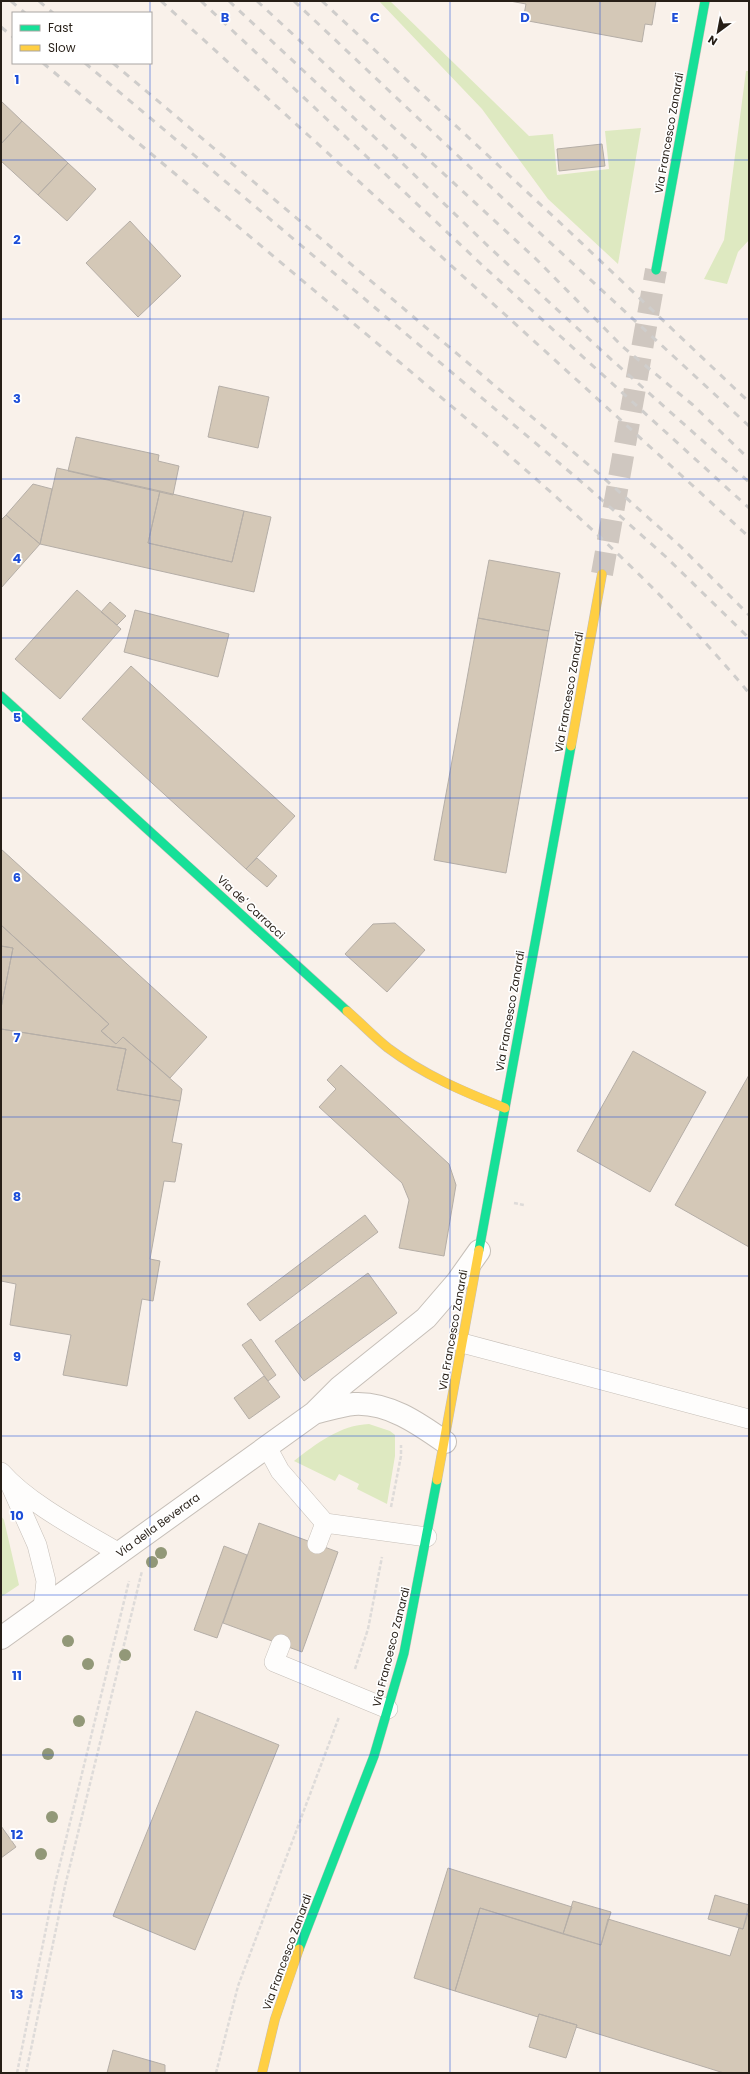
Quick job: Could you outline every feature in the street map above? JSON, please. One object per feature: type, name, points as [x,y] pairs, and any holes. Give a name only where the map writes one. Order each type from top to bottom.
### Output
[{"type":"main road","name":"Via Francesco Zanardi","points":[[656,270],[705,1]]},
{"type":"main road","name":"Via Francesco Zanardi","points":[[262,2073],[275,2019],[295,1960],[374,1756],[404,1653],[445,1442],[602,574]]},
{"type":"main road","name":"Via de' Carracci","points":[[1,696],[387,1047],[408,1063],[448,1085],[505,1108]]},
{"type":"street","name":"Via della Beverara","points":[[1,1638],[314,1413],[340,1387],[369,1362],[426,1318],[458,1282],[479,1251]]},
{"type":"street","name":"Via della Beverara","points":[[314,1413],[354,1404],[381,1408],[401,1414],[415,1421],[445,1442]]},
{"type":"lane","points":[[462,1343],[749,1419]]},
{"type":"lane","points":[[266,1447],[280,1470],[325,1523],[427,1537]]},
{"type":"lane","points":[[5,1476],[49,1511],[119,1553]]},
{"type":"lane","points":[[5,1476],[37,1545],[46,1581],[43,1607]]},
{"type":"lane","points":[[317,1544],[325,1523]]},
{"type":"lane","points":[[281,1644],[274,1662],[388,1709]]},
{"type":"path","points":[[216,2073],[238,1986],[347,1693],[368,1629],[401,1456],[401,1441]]},
{"type":"path","points":[[26,2073],[65,1886],[143,1564]]},
{"type":"path","points":[[16,2073],[55,1884],[129,1580]]},
{"type":"green space","points":[[379,1],[390,1],[529,136],[553,134],[557,175],[609,169],[605,131],[641,128],[618,264],[548,199],[482,109]]},
{"type":"green space","points":[[746,71],[749,71],[749,240],[738,252],[727,284],[704,279],[724,240]]},
{"type":"green space","points":[[369,1424],[390,1431],[395,1435],[395,1456],[387,1504],[357,1489],[359,1484],[339,1474],[335,1481],[294,1461],[329,1436],[358,1425]]},
{"type":"green space","points":[[1,1516],[4,1520],[19,1585],[1,1597]]},
{"type":"building","points":[[510,1],[656,1],[652,25],[645,24],[642,42],[523,20],[526,4]]},
{"type":"building","points":[[1,101],[22,121],[1,144]]},
{"type":"building","points":[[22,121],[68,163],[38,195],[1,161],[1,144]]},
{"type":"building","points":[[602,144],[605,166],[559,171],[557,149]]},
{"type":"building","points":[[68,163],[96,189],[67,221],[38,195]]},
{"type":"building","points":[[130,221],[181,276],[138,317],[86,263]]},
{"type":"building","points":[[219,386],[269,397],[258,448],[208,437]]},
{"type":"building","points":[[76,437],[159,455],[158,461],[179,466],[173,495],[68,471]]},
{"type":"building","points":[[57,468],[160,491],[148,543],[232,562],[244,511],[271,517],[254,592],[40,544]]},
{"type":"building","points":[[33,484],[52,489],[40,544],[6,515]]},
{"type":"building","points":[[160,491],[244,511],[232,562],[148,543]]},
{"type":"building","points":[[6,515],[40,544],[1,588],[1,520]]},
{"type":"building","points":[[489,560],[560,573],[549,631],[478,618]]},
{"type":"building","points":[[77,590],[121,629],[60,699],[15,659]]},
{"type":"building","points":[[110,602],[126,616],[117,625],[101,612]]},
{"type":"building","points":[[135,610],[229,634],[218,677],[124,652]]},
{"type":"building","points":[[478,618],[549,631],[506,873],[434,860]]},
{"type":"building","points":[[131,666],[295,816],[246,869],[82,719]]},
{"type":"building","points":[[1,849],[207,1037],[170,1078],[123,1037],[116,1044],[101,1031],[109,1024],[1,925]]},
{"type":"building","points":[[257,858],[277,876],[267,887],[246,869]]},
{"type":"building","points":[[395,923],[425,950],[387,992],[345,954],[373,924]]},
{"type":"building","points":[[1,925],[109,1024],[101,1031],[116,1044],[123,1037],[182,1089],[180,1101],[117,1090],[126,1049],[1,1029],[1,1008],[13,948],[1,946]]},
{"type":"building","points":[[1,946],[13,948],[1,1008]]},
{"type":"building","points":[[1,1029],[126,1049],[117,1090],[180,1101],[172,1142],[182,1144],[175,1182],[164,1181],[150,1259],[160,1261],[153,1301],[142,1299],[127,1386],[63,1375],[71,1335],[10,1325],[16,1284],[1,1281]]},
{"type":"building","points":[[633,1051],[706,1092],[650,1192],[577,1151]]},
{"type":"building","points":[[341,1065],[449,1164],[456,1185],[444,1256],[399,1248],[409,1200],[402,1183],[319,1107],[336,1089],[327,1080]]},
{"type":"building","points":[[749,1075],[749,1247],[675,1205]]},
{"type":"building","points":[[365,1215],[378,1232],[260,1321],[247,1304]]},
{"type":"building","points":[[368,1273],[397,1313],[304,1381],[275,1341]]},
{"type":"building","points":[[251,1339],[276,1375],[268,1381],[242,1345]]},
{"type":"building","points":[[264,1376],[280,1397],[249,1419],[234,1398]]},
{"type":"building","points":[[259,1523],[338,1552],[302,1652],[223,1623]]},
{"type":"building","points":[[224,1546],[247,1555],[217,1638],[194,1630]]},
{"type":"building","points":[[196,1711],[279,1745],[195,1950],[113,1916]]},
{"type":"building","points":[[1,1826],[16,1847],[1,1858]]},
{"type":"building","points":[[448,1868],[572,1907],[563,1934],[480,1908],[455,1991],[414,1978]]},
{"type":"building","points":[[715,1895],[749,1905],[743,1929],[708,1919]]},
{"type":"building","points":[[573,1901],[611,1912],[601,1945],[563,1934]]},
{"type":"building","points":[[480,1908],[601,1945],[608,1919],[730,1956],[739,1928],[743,1929],[749,1910],[749,2073],[724,2073],[576,2027],[577,2025],[539,2014],[538,2017],[455,1991]]},
{"type":"building","points":[[539,2014],[577,2025],[566,2058],[529,2047]]},
{"type":"building","points":[[113,2050],[165,2065],[165,2073],[107,2073]]},
{"type":"tunnel","points":[[602,574],[656,270]]},
{"type":"railway","points":[[11,1],[24,12]]},
{"type":"railway","points":[[39,1],[52,12]]},
{"type":"railway","points":[[161,1],[749,537]]},
{"type":"railway","points":[[201,1],[481,264],[749,508]]},
{"type":"railway","points":[[229,1],[401,162],[489,247],[613,361],[749,482]]},
{"type":"railway","points":[[257,1],[537,260],[623,347],[693,405],[749,459]]},
{"type":"railway","points":[[294,1],[527,221],[749,426]]},
{"type":"railway","points":[[322,1],[570,232],[749,402]]},
{"type":"railway","points":[[1,27],[12,36]]},
{"type":"railway","points":[[44,64],[397,360],[535,478],[668,603],[749,693]]},
{"type":"railway","points":[[86,64],[584,484],[665,556],[749,638]]},
{"type":"railway","points":[[114,64],[597,472],[679,545],[749,615]]},
{"type":"traffic: fast","points":[[656,270],[705,1]]},
{"type":"traffic: fast","points":[[1,696],[347,1011]]},
{"type":"traffic: fast","points":[[479,1250],[571,746]]},
{"type":"traffic: fast","points":[[299,1949],[374,1756],[404,1653],[437,1480]]},
{"type":"traffic: slow","points":[[571,746],[602,574]]},
{"type":"traffic: slow","points":[[347,1011],[388,1048],[416,1067],[474,1096],[505,1108]]},
{"type":"traffic: slow","points":[[437,1480],[479,1250]]},
{"type":"traffic: slow","points":[[262,2073],[275,2019],[299,1949]]}]
